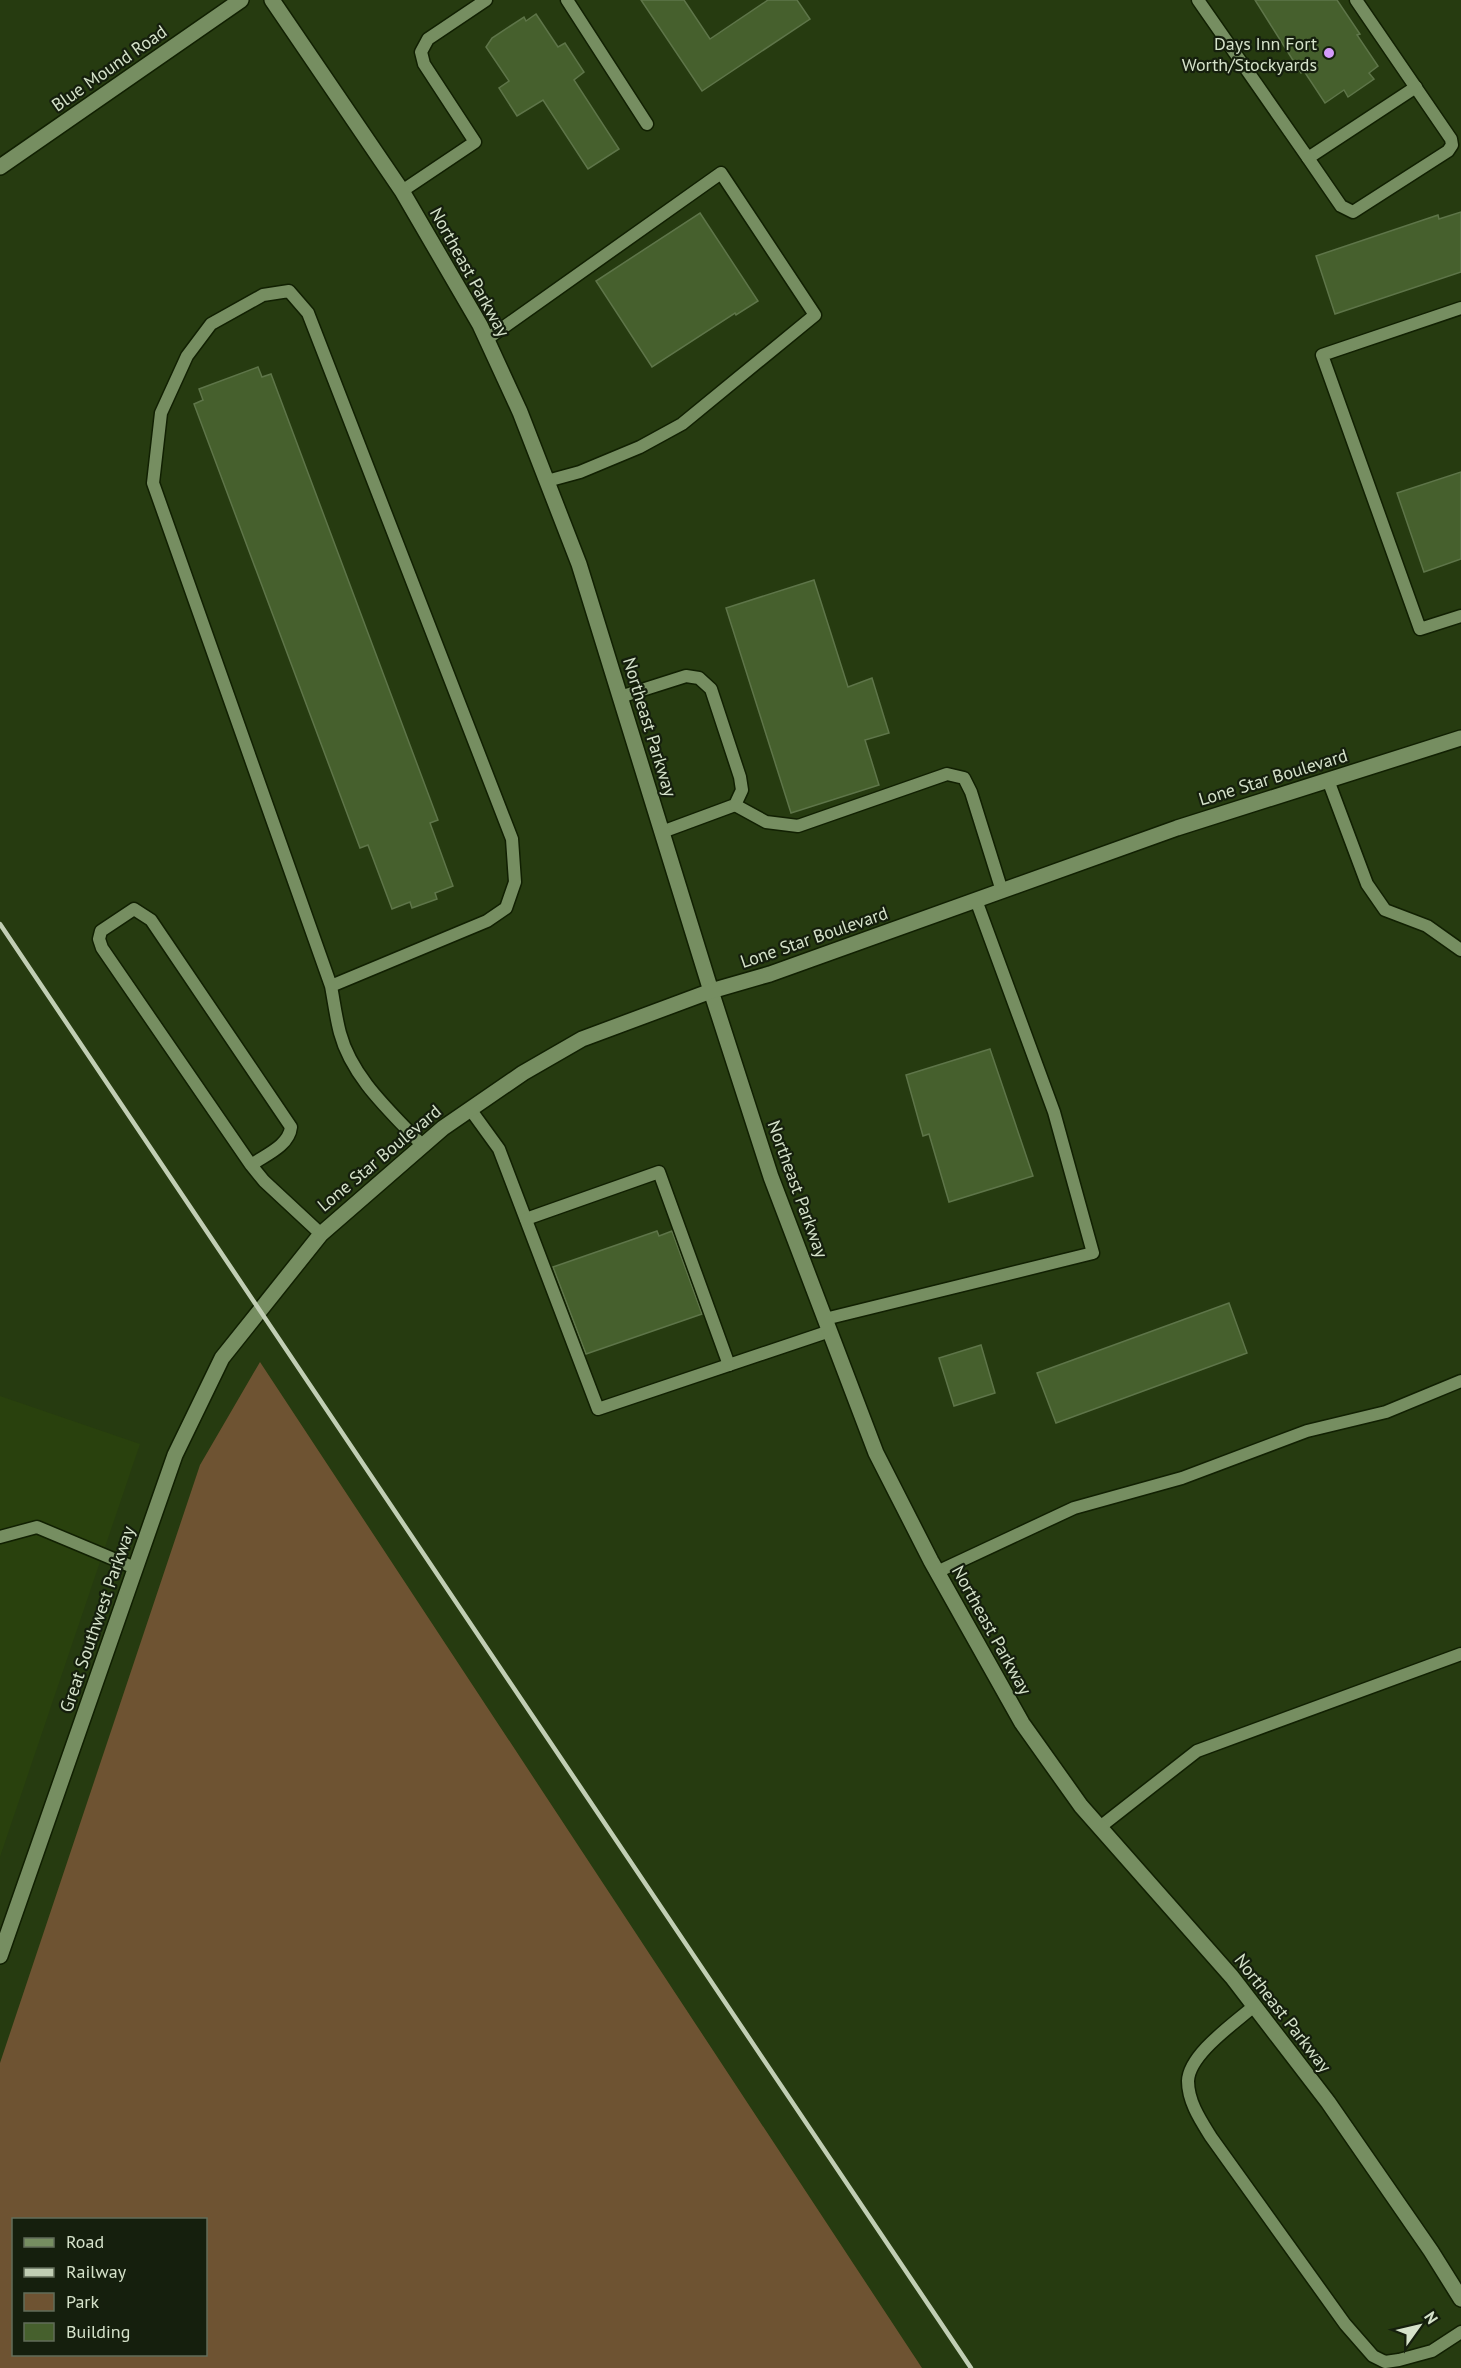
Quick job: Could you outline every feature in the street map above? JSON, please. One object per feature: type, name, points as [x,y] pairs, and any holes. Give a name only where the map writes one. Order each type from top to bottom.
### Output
[{"type":"street","name":"Blue Mound Road","points":[[0,167],[241,0]]},
{"type":"street","name":"Northeast Parkway","points":[[272,0],[402,191],[487,339],[520,412],[579,564],[771,1177],[876,1453],[937,1572],[1022,1723],[1081,1806],[1232,1977],[1328,2102],[1431,2251],[1461,2299]]},
{"type":"street","name":"Lone Star Boulevard","points":[[260,1310],[321,1234],[422,1145],[523,1073],[582,1040],[711,991],[770,974],[1177,828],[1461,738]]},
{"type":"street","name":"Great Southwest Parkway","points":[[0,1956],[175,1455],[222,1358],[260,1310]]},
{"type":"lane","points":[[402,191],[475,142],[424,64],[421,52],[428,39],[486,0]]},
{"type":"lane","points":[[567,0],[648,124]]},
{"type":"lane","points":[[1198,0],[1341,206],[1353,212],[1448,151],[1452,146],[1451,139],[1356,0]]},
{"type":"lane","points":[[1308,158],[1416,87]]},
{"type":"lane","points":[[487,339],[721,173],[815,315],[682,424],[640,447],[580,472],[547,481]]},
{"type":"lane","points":[[331,986],[487,921],[506,908],[515,882],[512,839],[308,313],[289,291],[263,295],[211,324],[187,356],[161,414],[153,483],[331,986],[340,1034],[353,1065],[377,1097],[422,1145]]},
{"type":"lane","points":[[1461,308],[1322,355],[1420,629],[1461,616]]},
{"type":"lane","points":[[620,697],[686,676],[699,678],[711,689],[741,777],[742,790],[735,805],[662,832]]},
{"type":"lane","points":[[735,805],[766,822],[798,826],[947,774],[964,778],[971,792],[1002,891]]},
{"type":"lane","points":[[1328,780],[1367,884],[1385,910],[1427,926],[1461,950]]},
{"type":"lane","points":[[470,1109],[499,1149],[598,1409],[729,1365],[827,1325],[1093,1253],[1054,1112],[976,900]]},
{"type":"lane","points":[[251,1165],[282,1144],[290,1136],[291,1127],[151,920],[134,909],[101,931],[99,939],[102,948],[251,1165],[264,1181],[321,1234]]},
{"type":"lane","points":[[526,1219],[659,1172],[729,1365]]},
{"type":"lane","points":[[937,1572],[1074,1508],[1182,1478],[1307,1431],[1386,1412],[1461,1381]]},
{"type":"lane","points":[[0,1537],[37,1527],[135,1568]]},
{"type":"lane","points":[[1100,1827],[1197,1751],[1461,1654]]},
{"type":"lane","points":[[1254,2006],[1200,2054],[1188,2081],[1195,2110],[1211,2137],[1345,2324],[1373,2356],[1385,2362],[1399,2360],[1432,2351],[1461,2332]]},
{"type":"shaded area","points":[[0,1396],[140,1444],[0,1857]]},
{"type":"green space","points":[[260,1362],[922,2368],[0,2368],[0,2063],[200,1465]]},
{"type":"building","points":[[641,0],[684,0],[710,39],[768,0],[797,0],[810,19],[702,91]]},
{"type":"building","name":"Days Inn Fort Worth/Stockyards","points":[[1255,0],[1337,0],[1378,66],[1369,73],[1374,79],[1348,97],[1344,90],[1325,103],[1304,71],[1301,73]]},
{"type":"building","points":[[536,14],[558,47],[565,43],[584,72],[574,80],[619,149],[588,169],[543,100],[517,116],[499,88],[509,81],[486,47],[492,38],[524,17],[526,21]]},
{"type":"building","points":[[1461,212],[1461,272],[1335,314],[1316,256],[1438,215],[1439,219]]},
{"type":"building","points":[[700,213],[758,301],[736,315],[735,313],[652,367],[596,281]]},
{"type":"building","points":[[258,367],[262,377],[271,374],[438,820],[430,823],[453,886],[435,893],[437,899],[412,908],[410,902],[392,909],[368,845],[360,848],[194,404],[203,400],[199,389]]},
{"type":"building","points":[[1461,472],[1461,559],[1424,572],[1397,493]]},
{"type":"building","points":[[814,580],[848,687],[872,678],[889,733],[865,740],[879,785],[791,813],[726,608]]},
{"type":"building","points":[[990,1049],[1033,1176],[949,1202],[929,1134],[923,1136],[906,1075]]},
{"type":"building","points":[[657,1231],[659,1236],[672,1231],[702,1314],[586,1354],[553,1267]]},
{"type":"building","points":[[1229,1303],[1247,1353],[1056,1423],[1037,1373]]},
{"type":"building","points":[[981,1345],[995,1393],[954,1406],[939,1358]]},
{"type":"railway","points":[[0,924],[971,2368]]},
{"type":"place","name":"Days Inn Fort Worth/Stockyards","points":[[1329,53]]}]
